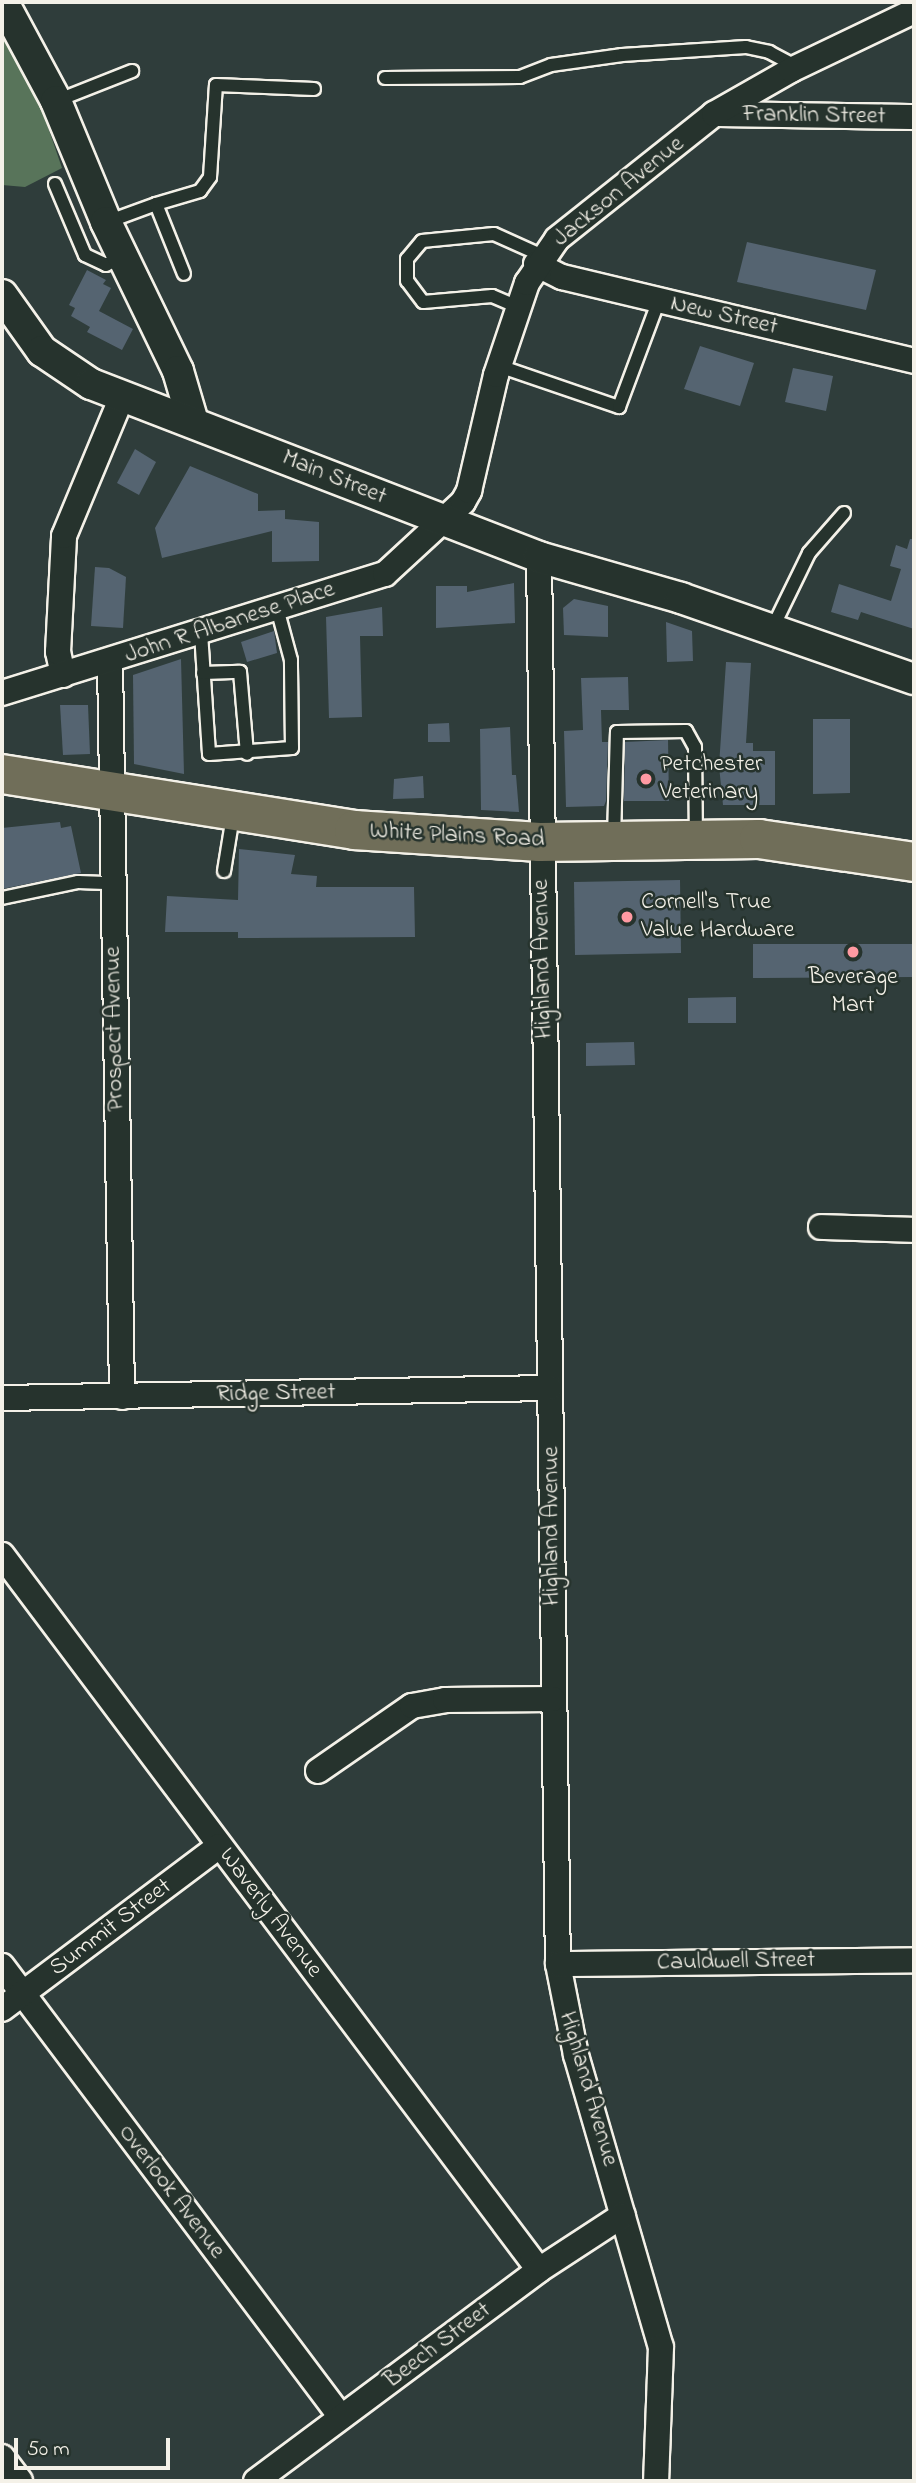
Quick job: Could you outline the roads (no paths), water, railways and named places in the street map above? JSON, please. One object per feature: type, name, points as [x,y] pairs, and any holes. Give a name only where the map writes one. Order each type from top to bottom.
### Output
[{"type":"main road","name":"White Plains Road","points":[[2,774],[233,814],[354,830],[540,842],[696,837],[791,842],[914,862]]},
{"type":"street","points":[[2,2],[55,101],[106,222],[178,371],[193,422]]},
{"type":"street","name":"Jackson Avenue","points":[[439,520],[463,502],[469,491],[499,366],[519,307],[539,260],[596,206],[715,114],[798,67],[914,11]]},
{"type":"street","name":"Franklin Street","points":[[715,114],[914,117]]},
{"type":"street","name":"New Street","points":[[539,260],[562,277],[914,361]]},
{"type":"street","name":"Main Street","points":[[2,295],[42,351],[85,382],[539,557],[772,630],[914,679]]},
{"type":"street","points":[[63,675],[58,652],[64,536],[122,397]]},
{"type":"street","name":"John R Albanese Place","points":[[2,693],[110,662],[385,574],[439,520]]},
{"type":"street","name":"Highland Avenue","points":[[539,557],[540,842],[558,1964],[576,2055],[661,2347],[656,2481]]},
{"type":"street","name":"Prospect Avenue","points":[[110,662],[122,1397]]},
{"type":"street","points":[[821,1227],[914,1230]]},
{"type":"street","name":"Ridge Street","points":[[2,1398],[550,1388]]},
{"type":"street","name":"Waverly Avenue","points":[[2,1555],[539,2270]]},
{"type":"street","points":[[318,1771],[412,1706],[444,1700],[553,1699]]},
{"type":"street","name":"Summit Street","points":[[2,2009],[219,1846]]},
{"type":"street","name":"Cauldwell Street","points":[[558,1964],[914,1960]]},
{"type":"street","name":"Overlook Avenue","points":[[2,1966],[341,2417]]},
{"type":"street","name":"Beech Street","points":[[256,2481],[539,2270],[623,2215]]},
{"type":"street","points":[[2,2457],[20,2481]]},
{"type":"lane","points":[[384,78],[520,77],[551,65],[598,58],[746,47],[769,52],[798,67]]},
{"type":"lane","points":[[55,101],[132,71]]},
{"type":"lane","points":[[106,222],[200,191],[210,177],[216,85],[314,89]]},
{"type":"lane","points":[[55,184],[85,255],[106,265],[123,256]]},
{"type":"lane","points":[[156,204],[184,274]]},
{"type":"lane","points":[[519,307],[492,296],[423,302],[407,281],[407,259],[422,241],[494,234],[512,239],[539,260]]},
{"type":"lane","points":[[499,366],[619,407],[659,300]]},
{"type":"lane","points":[[772,630],[808,554],[844,513]]},
{"type":"lane","points":[[201,633],[209,754],[247,754],[292,748],[291,660],[277,608]]},
{"type":"lane","points":[[203,673],[240,671],[247,754]]},
{"type":"lane","points":[[614,839],[617,732],[686,732],[695,747],[696,837]]},
{"type":"lane","points":[[224,871],[233,814]]},
{"type":"lane","points":[[2,898],[78,882],[112,883]]},
{"type":"place","name":"Petchester Veterinary","points":[[646,779]]},
{"type":"place","name":"Cornell's True Value Hardware","points":[[627,917]]},
{"type":"place","name":"Beverage Mart","points":[[853,952]]}]
